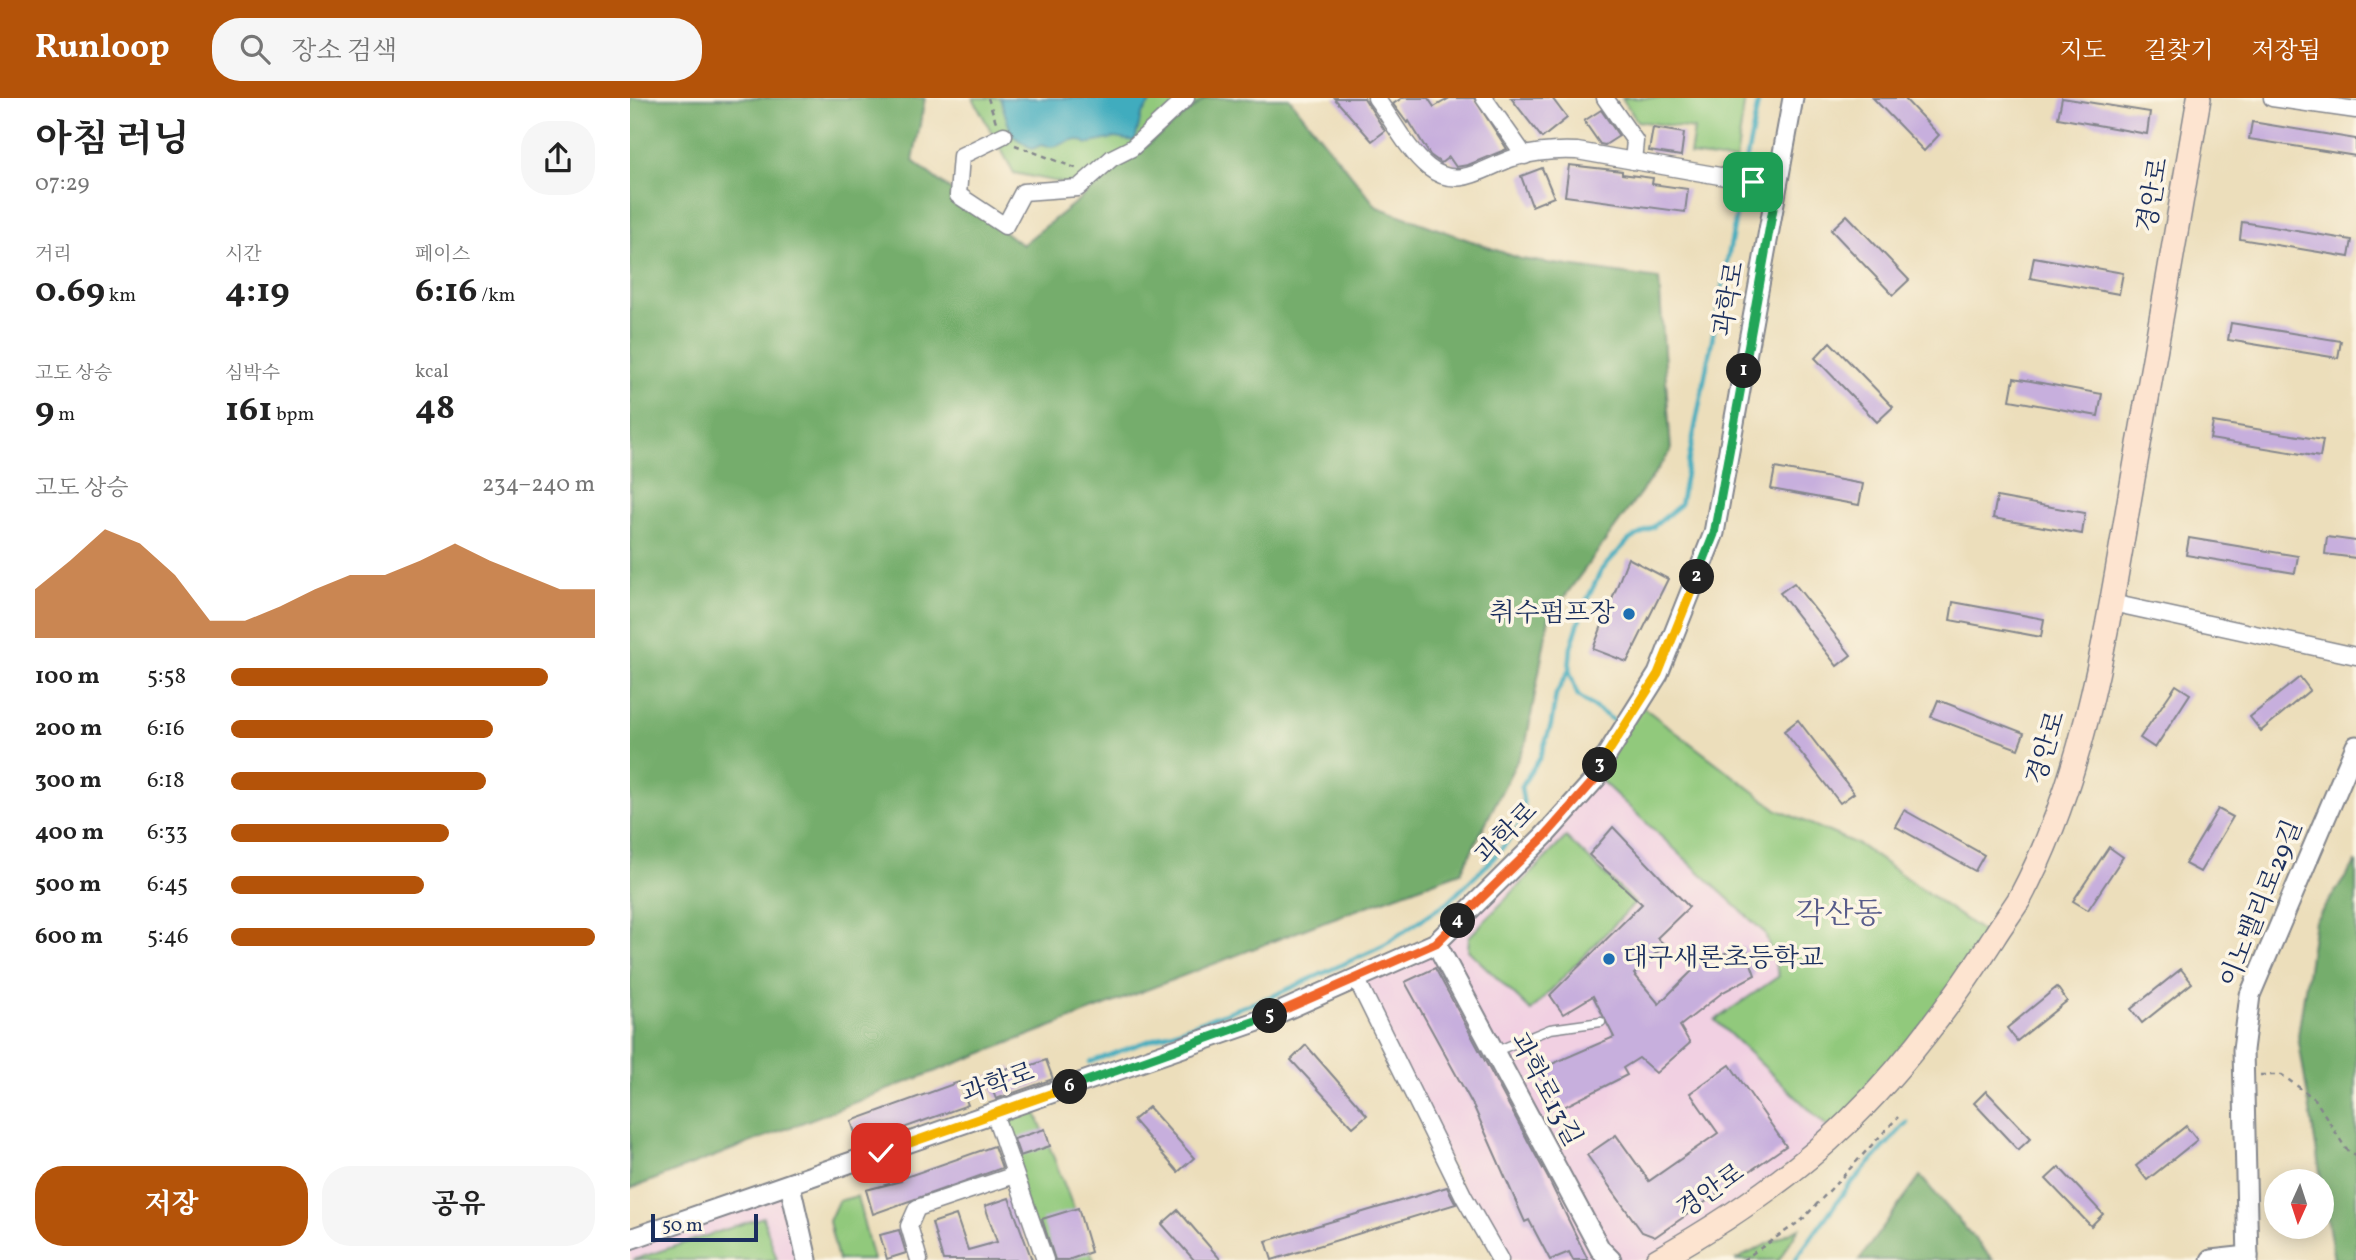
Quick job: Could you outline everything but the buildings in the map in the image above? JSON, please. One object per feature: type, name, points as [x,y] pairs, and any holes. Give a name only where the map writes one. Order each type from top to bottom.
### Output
[{"type":"main road","name":"경안로","points":[[1657,1260],[1699,1236],[1771,1185],[1847,1123],[1912,1050],[1978,965],[2019,898],[2055,816],[2083,736],[2112,603],[2199,98]]},
{"type":"street","points":[[1004,135],[961,156],[958,195],[1004,226],[1023,192],[1078,188],[1112,158],[1132,148],[1186,98]]},
{"type":"street","points":[[1376,98],[1425,165],[1437,174],[1450,178],[1468,177],[1525,156],[1555,150],[1633,160],[1777,186]]},
{"type":"street","points":[[1485,98],[1525,156]]},
{"type":"street","points":[[1605,98],[1635,141],[1633,160]]},
{"type":"street","name":"과학로","points":[[630,1239],[1267,1017],[1436,943],[1545,836],[1597,777],[1600,766],[1658,674],[1714,534],[1793,98]]},
{"type":"street","points":[[2272,98],[2356,110]]},
{"type":"street","points":[[2112,603],[2356,656]]},
{"type":"street","name":"이노밸리로29길","points":[[2211,1260],[2248,1258],[2243,1051],[2250,995],[2356,746]]},
{"type":"street","name":"과학로13길","points":[[1436,943],[1600,1249],[1611,1260]]},
{"type":"street","points":[[1356,978],[1464,1197],[1500,1260]]},
{"type":"street","points":[[994,1113],[1045,1260]]},
{"type":"street","points":[[919,1260],[909,1226],[917,1208],[1016,1175]]},
{"type":"street","points":[[790,1185],[807,1260]]},
{"type":"lane","points":[[1494,1052],[1550,1029],[1601,1022]]},
{"type":"path","points":[[988,98],[998,129],[1016,146],[1085,172]]},
{"type":"path","points":[[2243,1076],[2282,1075],[2315,1099],[2346,1149],[2356,1155]]},
{"type":"path","points":[[1743,1260],[1802,1220],[1898,1117]]},
{"type":"shaded area","points":[[1597,777],[1765,933],[1779,976],[1716,1020],[1834,1133],[1657,1260],[1500,1260],[1356,978],[1436,943]]},
{"type":"shaded area","points":[[790,1185],[807,1260],[630,1260],[630,1239]]},
{"type":"green space","points":[[630,98],[925,98],[913,161],[1022,245],[1206,98],[1289,98],[1377,207],[1521,259],[1659,279],[1671,451],[1549,618],[1526,743],[1461,872],[1315,925],[630,1189]]},
{"type":"green space","points":[[973,98],[1206,98],[1092,189],[1014,173]]},
{"type":"green space","points":[[1622,98],[1745,98],[1736,161],[1690,155],[1694,129],[1637,121]]},
{"type":"green space","points":[[1639,704],[1778,810],[1859,845],[1993,939],[1834,1133],[1715,1020],[1779,976],[1765,933],[1597,777]]},
{"type":"green space","points":[[1566,837],[1635,903],[1531,1011],[1468,950],[1469,937]]},
{"type":"green space","points":[[2356,862],[2356,1260],[2334,1260],[2331,1239],[2334,1239],[2334,1169],[2319,1169],[2298,1036],[2315,921]]},
{"type":"green space","points":[[1031,1100],[1094,1260],[1045,1260],[994,1113]]},
{"type":"green space","points":[[1920,1176],[1993,1260],[1859,1260]]},
{"type":"green space","points":[[857,1196],[873,1260],[838,1260],[829,1221],[838,1201]]},
{"type":"green space","points":[[763,1217],[777,1260],[633,1260]]},
{"type":"green space","points":[[1799,1228],[1779,1260],[1735,1260]]},
{"type":"water","points":[[1000,98],[1153,98],[1141,116],[1135,141],[1114,138],[1087,144],[1075,140],[1032,149],[1012,135]]},
{"type":"waterway","points":[[1743,176],[1759,98]]},
{"type":"waterway","points":[[1090,1062],[1275,995],[1381,947],[1449,901],[1491,861],[1517,830],[1525,813],[1521,787],[1540,757],[1551,725],[1556,694],[1569,670],[1571,647],[1584,606],[1602,569],[1629,540],[1653,527],[1680,505],[1742,185]]},
{"type":"waterway","points":[[1569,670],[1578,696],[1620,725]]},
{"type":"waterway","points":[[1795,1260],[1847,1188],[1907,1122]]},
{"type":"place","name":"취수펌프장","points":[[1629,614]]},
{"type":"place","name":"대구새론초등학교","points":[[1609,959]]},
{"type":"district","name":"각산동","points":[[1839,915]]},
{"type":"route","points":[[881,1153],[1267,1017],[1436,943],[1545,836],[1597,777],[1600,766],[1658,674],[1714,534],[1777,186],[1753,182]]}]
